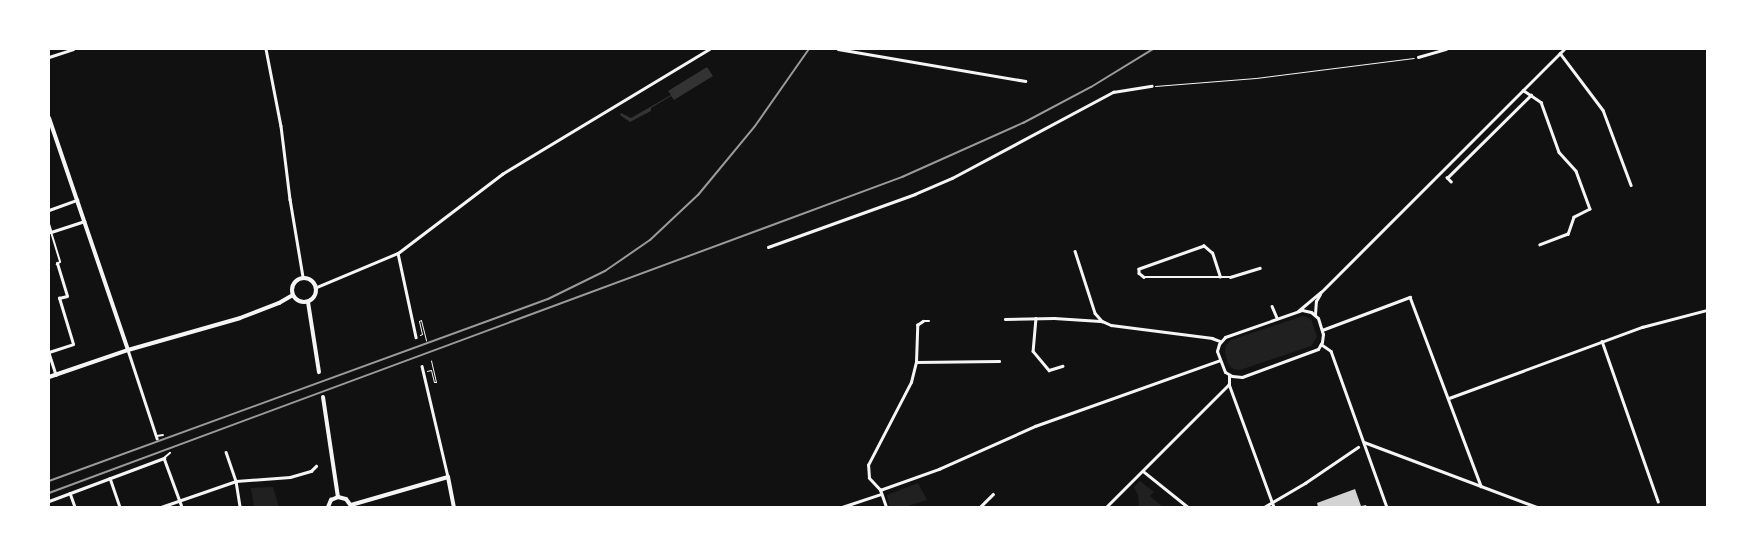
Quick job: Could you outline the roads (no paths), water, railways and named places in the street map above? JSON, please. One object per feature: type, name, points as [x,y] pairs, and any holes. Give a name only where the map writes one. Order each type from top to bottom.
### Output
[{"type":"main road","points":[[49,118],[128,350]]},
{"type":"main road","points":[[303,277],[313,281],[317,287],[314,298],[308,302],[298,300],[293,295],[293,283],[303,277]]},
{"type":"main road","points":[[49,377],[128,350],[240,318],[279,303],[293,295]]},
{"type":"main road","points":[[308,302],[320,372]]},
{"type":"main road","points":[[323,397],[338,497]]},
{"type":"main road","points":[[328,507],[331,500],[338,497],[346,498],[351,506],[448,477],[454,507]]},
{"type":"street","points":[[49,57],[73,49]]},
{"type":"street","points":[[266,49],[281,126],[290,199],[303,277]]},
{"type":"street","points":[[317,287],[398,254],[502,174],[709,49]]},
{"type":"street","points":[[838,49],[1026,81]]},
{"type":"street","points":[[1418,57],[1446,49]]},
{"type":"street","points":[[1298,311],[1321,292],[1564,49]]},
{"type":"street","points":[[1560,53],[1602,110],[1631,185]]},
{"type":"street","points":[[768,247],[907,197],[952,178],[1113,92],[1152,86]]},
{"type":"street","points":[[1523,90],[1541,102],[1559,152],[1576,172],[1590,209],[1574,217],[1568,234],[1540,245]]},
{"type":"street","points":[[1451,182],[1447,178],[1531,94]]},
{"type":"street","points":[[49,210],[77,200]]},
{"type":"street","points":[[51,232],[84,221]]},
{"type":"street","points":[[49,225],[60,262],[57,264],[67,296],[59,298],[73,344],[49,352],[56,375]]},
{"type":"street","points":[[1220,277],[1212,253],[1204,246],[1139,269],[1139,273],[1144,277],[1220,277],[1236,276],[1260,268]]},
{"type":"street","points":[[1075,252],[1095,313],[1102,322]]},
{"type":"street","points":[[398,254],[416,336]]},
{"type":"street","points":[[1315,314],[1306,310],[1298,311],[1229,335],[1220,341],[1217,350],[1223,370],[1230,375],[1245,376],[1313,352],[1322,344],[1322,330],[1315,314],[1316,301],[1321,292]]},
{"type":"street","points":[[1322,330],[1410,297],[1481,486]]},
{"type":"street","points":[[1272,306],[1277,318]]},
{"type":"street","points":[[1449,398],[1642,327],[1707,310]]},
{"type":"street","points":[[1036,318],[1033,350],[1049,370],[1062,366]]},
{"type":"street","points":[[1006,319],[1036,318],[1102,322],[1111,325],[1212,338],[1220,341]]},
{"type":"street","points":[[886,507],[880,492],[868,476],[869,462],[905,396],[916,362],[917,325],[922,321],[929,321]]},
{"type":"street","points":[[1602,342],[1658,501]]},
{"type":"street","points":[[1322,344],[1331,351],[1387,507]]},
{"type":"street","points":[[128,350],[157,437],[164,435]]},
{"type":"street","points":[[842,507],[939,469],[1035,426],[1220,360]]},
{"type":"street","points":[[916,362],[999,361]]},
{"type":"street","points":[[422,366],[448,477]]},
{"type":"street","points":[[1230,375],[1229,384],[1274,507]]},
{"type":"street","points":[[1106,507],[1229,384]]},
{"type":"street","points":[[1364,442],[1537,507]]},
{"type":"street","points":[[1264,507],[1358,447]]},
{"type":"street","points":[[226,452],[236,481],[240,507]]},
{"type":"street","points":[[49,501],[164,458],[170,453]]},
{"type":"street","points":[[164,458],[182,507]]},
{"type":"street","points":[[161,507],[236,481],[290,477],[311,471],[316,466]]},
{"type":"street","points":[[1142,471],[1188,507]]},
{"type":"street","points":[[110,478],[120,507]]},
{"type":"street","points":[[70,493],[75,507]]},
{"type":"street","points":[[980,507],[992,494]]},
{"type":"railway","points":[[49,481],[548,299],[605,271],[650,240],[698,195],[755,126],[809,49]]},
{"type":"railway","points":[[49,493],[902,177],[1023,123],[1091,87],[1153,49]]}]
